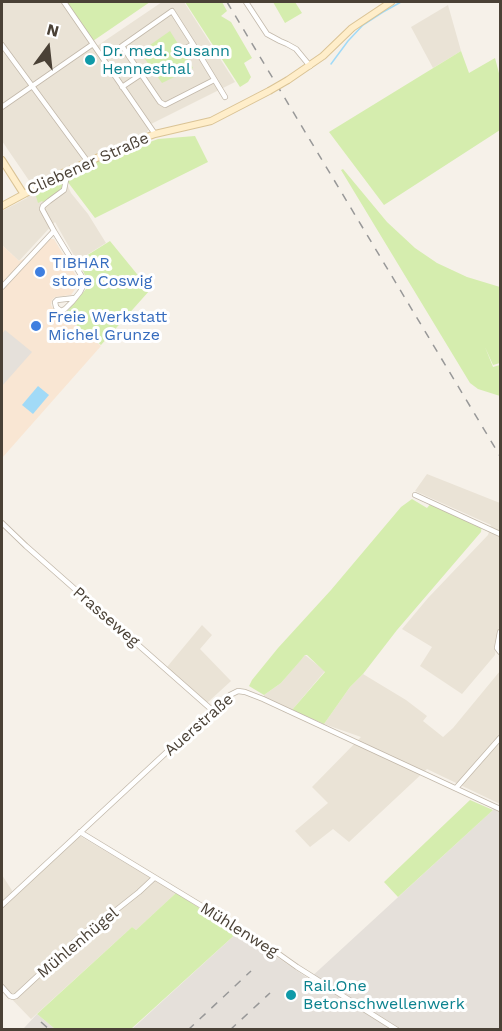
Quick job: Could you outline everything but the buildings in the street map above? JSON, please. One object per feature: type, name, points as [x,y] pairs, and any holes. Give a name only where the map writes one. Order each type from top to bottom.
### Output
[{"type":"street","points":[[64,2],[155,134]]},
{"type":"street","points":[[246,2],[267,34],[296,49],[310,66]]},
{"type":"street","name":"Cliebener Straße","points":[[2,206],[63,173],[128,144],[155,134],[212,121],[310,66],[352,28],[391,2]]},
{"type":"street","points":[[214,80],[165,105],[160,102],[122,46],[172,11],[225,97]]},
{"type":"street","points":[[2,107],[93,44]]},
{"type":"street","points":[[184,49],[193,44]]},
{"type":"street","points":[[2,45],[88,162]]},
{"type":"street","points":[[122,87],[149,69]]},
{"type":"street","points":[[2,160],[23,193]]},
{"type":"street","points":[[63,173],[66,180],[64,190],[42,209],[82,276],[83,286],[75,298]]},
{"type":"street","points":[[2,286],[54,231]]},
{"type":"street","points":[[415,495],[501,534]]},
{"type":"street","name":"Prasseweg","points":[[2,523],[212,710]]},
{"type":"street","points":[[501,632],[497,648],[501,652]]},
{"type":"street","name":"Auerstraße","points":[[2,905],[212,710],[238,691],[262,699],[501,809]]},
{"type":"street","points":[[456,788],[501,738]]},
{"type":"street","name":"Mühlenweg","points":[[80,832],[266,945],[297,968],[397,1029]]},
{"type":"street","name":"Mühlenhügel","points":[[2,987],[10,996],[16,996],[84,933],[115,911],[154,878]]},
{"type":"shaded area","points":[[2,2],[66,2],[97,46],[162,2],[184,2],[235,82],[151,124],[146,134],[61,172],[71,193],[88,214],[106,243],[77,261],[55,222],[19,261],[2,245],[2,211],[27,198],[30,182],[2,141]]},
{"type":"shaded area","points":[[448,5],[461,51],[433,68],[411,27]]},
{"type":"shaded area","points":[[50,239],[54,239],[78,279],[78,285],[71,295],[55,297],[51,305],[54,310],[64,315],[101,346],[2,458],[2,245],[19,261],[34,255]]},
{"type":"shaded area","points":[[5,330],[32,352],[2,386],[2,334]]},
{"type":"shaded area","points":[[427,474],[500,503],[500,621],[495,655],[462,694],[420,666],[432,647],[402,629],[488,535],[491,525],[415,491]]},
{"type":"shaded area","points":[[202,625],[212,635],[200,649],[231,681],[207,703],[167,667]]},
{"type":"shaded area","points":[[305,655],[325,671],[292,710],[264,697],[281,683]]},
{"type":"shaded area","points":[[500,671],[500,804],[427,769],[349,842],[333,829],[310,847],[295,831],[328,803],[312,787],[361,737],[324,724],[350,687],[363,674],[406,700],[427,716],[423,721],[443,737]]},
{"type":"shaded area","points":[[494,809],[500,812],[500,1029],[131,1030],[239,931],[309,979]]},
{"type":"shaded area","points":[[80,836],[176,893],[136,930],[132,927],[31,1019],[2,989],[2,875],[15,895]]},
{"type":"shaded area","points":[[37,1014],[55,1029],[24,1028]]},
{"type":"green space","points":[[65,2],[150,2],[93,41]]},
{"type":"green space","points":[[185,2],[222,2],[227,11],[221,16],[231,22],[252,58],[244,63],[251,77],[248,82],[240,87]]},
{"type":"green space","points":[[273,2],[295,2],[302,13],[285,23]]},
{"type":"green space","points":[[170,31],[193,68],[162,83],[140,52]]},
{"type":"green space","points":[[461,51],[469,73],[495,58],[500,77],[500,130],[384,205],[329,132]]},
{"type":"green space","points":[[195,136],[208,162],[95,218],[67,181],[68,174],[85,166],[158,139]]},
{"type":"green space","points":[[343,169],[387,222],[415,248],[437,263],[467,277],[500,287],[500,363],[493,365],[485,347],[493,367],[500,365],[500,396],[478,389],[470,383],[341,170]]},
{"type":"green space","points":[[62,178],[61,191],[38,203],[35,193]]},
{"type":"green space","points":[[110,241],[150,290],[101,345],[64,315],[86,289],[88,281],[78,261]]},
{"type":"green space","points":[[412,499],[427,508],[432,502],[482,524],[481,532],[350,687],[324,724],[292,710],[325,672],[307,655],[281,683],[264,695],[249,686],[278,648],[331,590],[401,507]]},
{"type":"green space","points":[[470,800],[493,810],[398,897],[384,882]]},
{"type":"green space","points":[[176,893],[239,931],[131,1029],[55,1029],[37,1014],[132,927],[136,930]]},
{"type":"water","points":[[38,386],[49,395],[33,414],[22,405]]},
{"type":"waterway","points":[[331,64],[363,25],[401,2]]},
{"type":"railway","points":[[227,2],[500,456]]},
{"type":"railway","points":[[188,1030],[251,971]]},
{"type":"railway","points":[[230,1030],[270,993]]},
{"type":"railway","points":[[41,1022],[50,1030]]},
{"type":"place","name":"Dr. med. Susann Hennesthal","points":[[90,60]]},
{"type":"place","name":"TIBHAR store Coswig","points":[[40,272]]},
{"type":"place","name":"Freie Werkstatt Michel Grunze","points":[[36,326]]},
{"type":"place","name":"Rail.One Betonschwellenwerk","points":[[291,995]]}]
